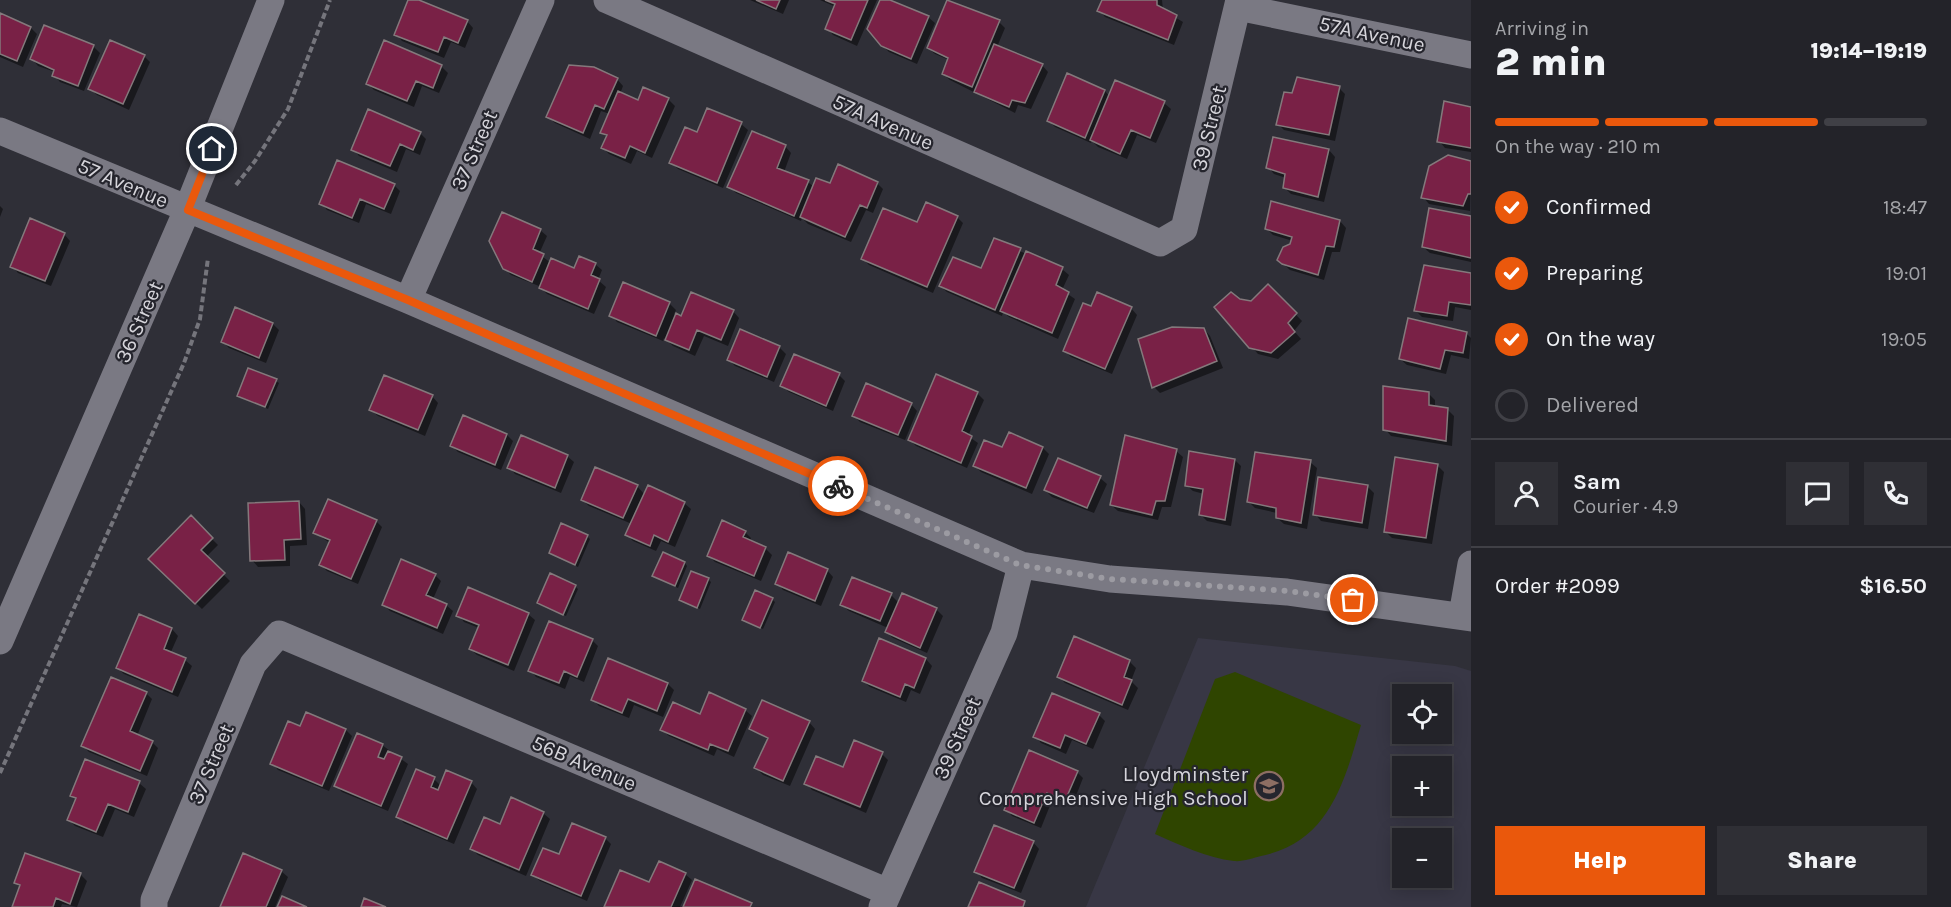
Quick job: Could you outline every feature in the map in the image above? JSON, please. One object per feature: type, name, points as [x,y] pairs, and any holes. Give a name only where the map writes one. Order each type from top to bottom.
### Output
[{"type":"street","name":"36 Street","points":[[0,640],[188,210],[271,0]]},
{"type":"street","name":"37 Street","points":[[408,300],[541,0]]},
{"type":"street","name":"57A Avenue","points":[[607,0],[1160,243]]},
{"type":"street","name":"57A Avenue","points":[[1239,4],[1471,55]]},
{"type":"street","name":"39 Street","points":[[1160,243],[1184,229],[1239,4]]},
{"type":"street","name":"57 Avenue","points":[[0,131],[408,300],[1020,565],[1110,579],[1287,591],[1467,617]]},
{"type":"street","points":[[1467,617],[1471,564]]},
{"type":"street","name":"39 Street","points":[[885,900],[1004,633],[1020,565]]},
{"type":"street","name":"37 Street","points":[[154,903],[253,664],[279,634]]},
{"type":"street","name":"56B Avenue","points":[[279,634],[885,900]]},
{"type":"path","points":[[236,185],[255,161],[288,109],[330,0]]},
{"type":"path","points":[[0,773],[184,363],[200,319],[208,258]]},
{"type":"shaded area","name":"Lloydminster Comprehensive High School","points":[[1198,638],[1455,666],[1471,671],[1471,907],[1086,907]]},
{"type":"green space","points":[[1235,672],[1361,725],[1340,788],[1318,824],[1303,838],[1284,849],[1237,861],[1204,854],[1155,834],[1215,679]]},
{"type":"building","points":[[408,0],[419,0],[468,20],[458,43],[444,37],[438,52],[394,35]]},
{"type":"building","points":[[756,0],[780,0],[776,9]]},
{"type":"building","points":[[825,0],[868,0],[851,40],[825,29],[835,4]]},
{"type":"building","points":[[880,0],[890,0],[929,16],[911,59],[881,46],[867,29]]},
{"type":"building","points":[[947,0],[1000,20],[972,87],[942,74],[948,58],[927,48]]},
{"type":"building","points":[[1102,0],[1157,0],[1157,5],[1177,15],[1168,40],[1097,11]]},
{"type":"building","points":[[0,13],[31,27],[17,61],[0,54]]},
{"type":"building","points":[[44,25],[94,45],[78,86],[52,76],[54,70],[30,59]]},
{"type":"building","points":[[110,40],[145,55],[123,104],[88,89]]},
{"type":"building","points":[[384,40],[442,65],[433,88],[416,81],[407,101],[366,84]]},
{"type":"building","points":[[994,44],[1043,64],[1025,103],[1012,100],[1009,107],[974,92]]},
{"type":"building","points":[[569,65],[594,67],[618,78],[604,109],[595,105],[583,133],[546,117]]},
{"type":"building","points":[[1067,73],[1105,90],[1085,138],[1047,121]]},
{"type":"building","points":[[1297,77],[1340,86],[1329,135],[1276,125],[1284,92],[1292,93]]},
{"type":"building","points":[[1115,80],[1165,101],[1150,138],[1131,130],[1120,154],[1090,140]]},
{"type":"building","points":[[643,87],[669,98],[645,153],[630,146],[625,158],[601,148],[607,135],[600,133],[618,91],[638,100]]},
{"type":"building","points":[[1444,101],[1471,107],[1471,148],[1437,142]]},
{"type":"building","points":[[707,108],[742,122],[717,183],[669,163],[685,127],[697,132]]},
{"type":"building","points":[[368,109],[421,132],[413,150],[400,144],[390,166],[351,150]]},
{"type":"building","points":[[752,131],[786,145],[777,168],[809,180],[794,216],[727,187]]},
{"type":"building","points":[[1273,137],[1329,149],[1318,197],[1283,188],[1285,174],[1266,168]]},
{"type":"building","points":[[1448,155],[1471,161],[1471,194],[1468,194],[1463,206],[1421,198],[1429,166]]},
{"type":"building","points":[[337,160],[395,184],[384,209],[360,199],[352,218],[319,204]]},
{"type":"building","points":[[838,164],[878,182],[867,208],[860,205],[845,237],[800,217],[816,178],[830,183]]},
{"type":"building","points":[[1271,201],[1340,220],[1334,247],[1326,246],[1318,275],[1282,264],[1277,260],[1283,247],[1290,244],[1292,237],[1265,229]]},
{"type":"building","points":[[926,202],[958,216],[927,287],[861,259],[883,208],[917,222]]},
{"type":"building","points":[[1429,208],[1471,216],[1471,258],[1422,247]]},
{"type":"building","points":[[502,212],[541,229],[533,249],[544,254],[532,282],[503,269],[489,241]]},
{"type":"building","points":[[30,218],[65,233],[45,281],[10,267]]},
{"type":"building","points":[[994,238],[1021,248],[995,310],[939,286],[953,257],[981,268]]},
{"type":"building","points":[[1026,251],[1063,267],[1056,285],[1069,292],[1052,333],[1000,311]]},
{"type":"building","points":[[579,256],[596,263],[591,275],[600,279],[588,309],[539,288],[551,258],[574,268]]},
{"type":"building","points":[[1424,265],[1471,273],[1471,305],[1449,302],[1447,316],[1414,311]]},
{"type":"building","points":[[623,282],[670,302],[656,336],[609,316]]},
{"type":"building","points":[[1268,284],[1297,313],[1288,323],[1295,332],[1271,353],[1249,348],[1214,307],[1231,292],[1240,299],[1251,301]]},
{"type":"building","points":[[691,292],[734,310],[721,340],[697,330],[689,350],[665,340],[676,313],[681,316]]},
{"type":"building","points":[[1097,292],[1132,307],[1105,369],[1063,351],[1083,303],[1091,306]]},
{"type":"building","points":[[235,307],[273,323],[259,358],[221,342]]},
{"type":"building","points":[[1408,318],[1467,332],[1463,353],[1445,350],[1440,369],[1399,359]]},
{"type":"building","points":[[1172,327],[1204,328],[1217,361],[1152,388],[1138,339]]},
{"type":"building","points":[[740,329],[780,346],[767,377],[727,360]]},
{"type":"building","points":[[794,354],[840,373],[826,406],[780,386]]},
{"type":"building","points":[[248,368],[277,379],[265,407],[237,396]]},
{"type":"building","points":[[936,374],[978,392],[962,431],[972,436],[961,463],[908,440]]},
{"type":"building","points":[[384,375],[433,395],[418,430],[369,410]]},
{"type":"building","points":[[866,383],[912,403],[898,435],[852,416]]},
{"type":"building","points":[[1383,386],[1429,392],[1429,405],[1448,408],[1446,441],[1383,430]]},
{"type":"building","points":[[463,415],[507,434],[495,465],[450,446]]},
{"type":"building","points":[[1009,432],[1043,447],[1026,488],[973,466],[984,440],[1002,447]]},
{"type":"building","points":[[521,435],[568,455],[555,488],[507,468]]},
{"type":"building","points":[[1125,435],[1177,449],[1165,501],[1156,501],[1152,515],[1110,505]]},
{"type":"building","points":[[1189,451],[1235,459],[1225,520],[1199,515],[1203,489],[1185,486]]},
{"type":"building","points":[[1255,452],[1311,460],[1301,523],[1276,518],[1276,508],[1247,502]]},
{"type":"building","points":[[1395,457],[1438,464],[1426,538],[1384,532]]},
{"type":"building","points":[[1058,458],[1101,476],[1087,508],[1044,490]]},
{"type":"building","points":[[595,467],[638,485],[623,518],[581,500]]},
{"type":"building","points":[[1318,477],[1368,485],[1362,523],[1313,515]]},
{"type":"building","points":[[648,485],[685,502],[668,542],[654,535],[650,546],[625,535]]},
{"type":"building","points":[[328,499],[377,520],[351,579],[319,565],[330,540],[313,533]]},
{"type":"building","points":[[299,501],[301,539],[284,540],[285,560],[250,561],[248,503]]},
{"type":"building","points":[[191,515],[213,538],[201,550],[225,573],[195,604],[148,559]]},
{"type":"building","points":[[722,520],[746,531],[743,537],[766,547],[754,576],[707,556]]},
{"type":"building","points":[[561,523],[588,535],[575,565],[549,553]]},
{"type":"building","points":[[663,552],[685,562],[675,586],[652,576]]},
{"type":"building","points":[[788,552],[828,569],[815,601],[775,584]]},
{"type":"building","points":[[401,559],[436,574],[426,595],[447,604],[437,628],[382,605]]},
{"type":"building","points":[[691,571],[709,578],[697,608],[679,600]]},
{"type":"building","points":[[550,573],[576,585],[563,615],[537,603]]},
{"type":"building","points":[[852,577],[892,593],[880,621],[840,605]]},
{"type":"building","points":[[468,587],[529,613],[508,665],[469,649],[479,625],[456,616]]},
{"type":"building","points":[[755,590],[773,598],[760,628],[742,620]]},
{"type":"building","points":[[902,593],[937,608],[920,648],[885,632]]},
{"type":"building","points":[[139,614],[172,628],[164,649],[186,658],[172,692],[116,668]]},
{"type":"building","points":[[549,621],[593,639],[577,677],[564,671],[559,683],[528,671]]},
{"type":"building","points":[[1074,636],[1130,660],[1124,677],[1132,680],[1122,705],[1057,677]]},
{"type":"building","points":[[879,638],[926,658],[914,688],[905,684],[900,697],[862,681]]},
{"type":"building","points":[[608,658],[668,683],[657,711],[628,699],[622,713],[591,700]]},
{"type":"building","points":[[111,677],[147,692],[130,731],[153,741],[140,771],[81,746]]},
{"type":"building","points":[[709,692],[746,709],[728,751],[710,744],[708,750],[660,730],[673,702],[700,714]]},
{"type":"building","points":[[1052,693],[1100,713],[1086,744],[1065,735],[1060,748],[1033,737]]},
{"type":"building","points":[[762,700],[810,721],[783,781],[754,768],[768,738],[749,729]]},
{"type":"building","points":[[306,712],[346,729],[322,786],[270,764],[288,721],[300,726]]},
{"type":"building","points":[[357,733],[383,744],[378,757],[384,759],[388,751],[402,757],[381,806],[334,786]]},
{"type":"building","points":[[854,740],[883,752],[860,807],[804,784],[816,756],[843,767]]},
{"type":"building","points":[[1029,750],[1078,771],[1065,801],[1047,793],[1034,823],[1004,810]]},
{"type":"building","points":[[85,759],[140,781],[128,812],[108,804],[96,832],[67,820],[76,798],[70,796]]},
{"type":"building","points":[[416,769],[435,777],[431,787],[438,790],[446,770],[472,781],[447,839],[396,817]]},
{"type":"building","points":[[511,797],[544,812],[519,870],[470,849],[484,817],[500,824]]},
{"type":"building","points":[[572,823],[606,837],[581,896],[531,875],[543,848],[559,854]]},
{"type":"building","points":[[994,825],[1034,841],[1014,888],[974,872]]},
{"type":"building","points":[[25,853],[81,873],[70,904],[56,898],[53,907],[12,907],[20,885],[14,883]]},
{"type":"building","points":[[243,853],[282,870],[266,907],[220,907]]},
{"type":"building","points":[[659,861],[686,873],[671,907],[604,907],[620,870],[649,882]]},
{"type":"building","points":[[695,879],[752,903],[750,907],[683,907]]},
{"type":"building","points":[[979,882],[1025,901],[1023,907],[968,907]]},
{"type":"building","points":[[282,896],[307,907],[277,907]]},
{"type":"building","points":[[364,898],[386,907],[361,907]]},
{"type":"way so far","points":[[838,486],[1020,565],[1110,579],[1287,591],[1353,600]]},
{"type":"place","name":"Lloydminster Comprehensive High School","points":[[1269,786]]},
{"type":"route","points":[[212,149],[188,210],[408,300],[838,486]]}]
